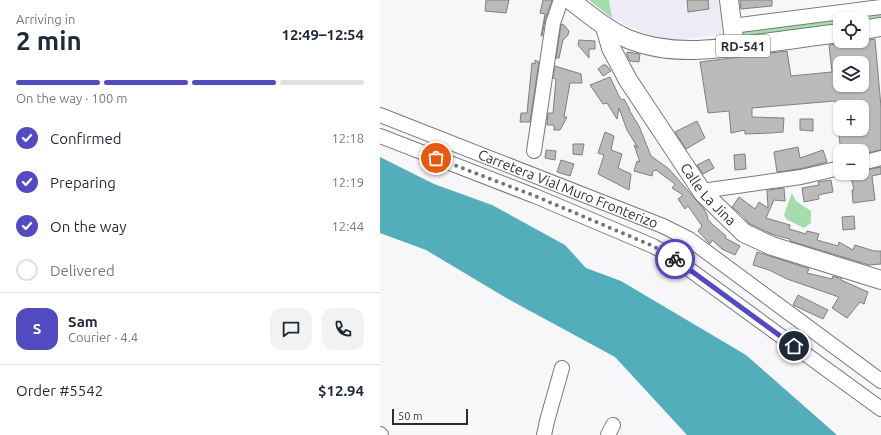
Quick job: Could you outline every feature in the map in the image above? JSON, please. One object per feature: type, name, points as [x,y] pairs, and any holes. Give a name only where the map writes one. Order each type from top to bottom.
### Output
[{"type":"main road","name":"RD-541","points":[[570,0],[605,27],[628,39],[665,49],[721,49],[833,34]]},
{"type":"main road","points":[[729,0],[735,47]]},
{"type":"main road","name":"Calle La Jina","points":[[605,27],[611,48],[628,80],[702,191],[744,233],[772,246],[878,277]]},
{"type":"main road","points":[[869,29],[881,27]]},
{"type":"street","points":[[534,152],[553,24],[561,0]]},
{"type":"street","points":[[732,26],[881,7]]},
{"type":"street","name":"Carretera Vial Muro Fronterizo","points":[[380,115],[663,226],[689,239],[881,381]]},
{"type":"street","name":"Carretera Vial Muro Fronterizo","points":[[380,136],[535,196],[653,246],[671,256],[881,409]]},
{"type":"street","points":[[869,161],[881,158]]},
{"type":"street","points":[[702,191],[801,177],[833,170]]},
{"type":"street","points":[[544,435],[562,368]]},
{"type":"shaded area","points":[[609,0],[719,0],[724,35],[671,40],[645,34],[612,18]]},
{"type":"green space","points":[[589,0],[609,0],[612,18]]},
{"type":"green space","points":[[881,7],[881,27],[869,29],[869,12],[842,12]]},
{"type":"green space","points":[[833,13],[833,34],[735,47],[732,26]]},
{"type":"green space","points":[[792,193],[796,201],[811,211],[811,223],[804,228],[786,219],[784,215]]},
{"type":"water","points":[[380,157],[434,184],[492,205],[565,245],[586,268],[621,281],[746,355],[837,435],[687,435],[615,357],[508,299],[426,250],[380,233]]},
{"type":"building","points":[[486,0],[509,0],[506,13],[485,11]]},
{"type":"building","points":[[543,0],[552,0],[541,36],[545,14],[540,13]]},
{"type":"building","points":[[687,0],[708,0],[709,9],[688,12]]},
{"type":"building","points":[[740,0],[772,0],[772,6],[741,9]]},
{"type":"building","points":[[563,24],[569,31],[568,35],[563,40],[559,58],[556,58],[561,25]]},
{"type":"building","points":[[875,39],[881,107],[881,150],[869,153],[869,144],[840,144],[839,136],[869,136],[869,100],[833,100],[752,108],[752,117],[784,118],[783,132],[771,133],[745,134],[745,130],[731,133],[729,111],[708,113],[700,62],[787,51],[791,76],[832,72],[829,45],[833,44],[833,48],[869,48],[869,40]]},
{"type":"building","points":[[579,40],[595,41],[595,49],[589,49],[589,58],[578,45]]},
{"type":"building","points":[[627,52],[640,54],[639,62],[630,61]]},
{"type":"building","points":[[535,60],[539,62],[530,122],[520,122],[521,113],[527,113],[532,63],[535,64]]},
{"type":"building","points":[[603,65],[606,65],[611,71],[603,76],[598,69]]},
{"type":"building","points":[[555,66],[581,74],[582,83],[570,83],[564,117],[567,117],[560,130],[554,130],[554,125],[547,125],[548,113],[553,113],[556,79],[553,78]]},
{"type":"building","points":[[610,77],[620,98],[622,100],[624,99],[639,126],[651,156],[669,169],[704,209],[708,217],[707,218],[712,224],[726,236],[725,238],[740,246],[735,255],[722,249],[712,240],[710,244],[698,231],[702,226],[688,206],[685,209],[678,199],[683,195],[672,188],[675,184],[656,170],[653,171],[652,176],[634,171],[637,161],[640,162],[634,145],[638,148],[627,130],[619,108],[617,119],[607,103],[603,104],[590,85]]},
{"type":"building","points":[[800,119],[813,119],[813,131],[800,130]]},
{"type":"building","points":[[697,121],[705,138],[686,149],[675,132]]},
{"type":"building","points":[[605,132],[614,136],[611,150],[622,154],[618,168],[631,174],[629,190],[598,174],[604,155],[598,153]]},
{"type":"building","points":[[573,144],[584,144],[582,155],[573,154]]},
{"type":"building","points":[[798,147],[800,158],[823,150],[827,162],[799,169],[777,172],[774,152]]},
{"type":"building","points":[[546,150],[556,151],[555,160],[545,158]]},
{"type":"building","points":[[745,154],[746,169],[735,170],[734,155]]},
{"type":"building","points":[[709,159],[714,168],[703,174],[697,165]]},
{"type":"building","points":[[561,160],[574,164],[570,176],[557,172]]},
{"type":"building","points":[[881,167],[881,174],[872,176],[875,200],[853,203],[852,190],[854,190],[852,180],[869,180],[869,170]]},
{"type":"building","points":[[831,180],[833,192],[818,195],[819,199],[804,202],[802,188],[819,185],[818,182]]},
{"type":"building","points":[[784,188],[785,201],[774,200],[766,218],[790,225],[789,229],[806,234],[807,231],[819,234],[817,240],[838,246],[839,242],[853,250],[855,245],[874,251],[881,251],[881,264],[869,265],[774,235],[750,224],[732,207],[739,197],[755,209],[759,202],[768,208],[767,190]]},
{"type":"building","points":[[854,216],[855,229],[843,230],[842,217]]},
{"type":"building","points":[[757,252],[807,268],[809,269],[807,273],[832,279],[833,276],[842,279],[841,280],[868,292],[864,304],[860,302],[847,318],[832,308],[839,297],[787,279],[769,270],[753,265]]},
{"type":"building","points":[[798,295],[828,310],[823,319],[793,305]]},
{"type":"way so far","points":[[436,158],[535,196],[653,246],[675,259]]},
{"type":"route","points":[[675,259],[794,346]]}]
